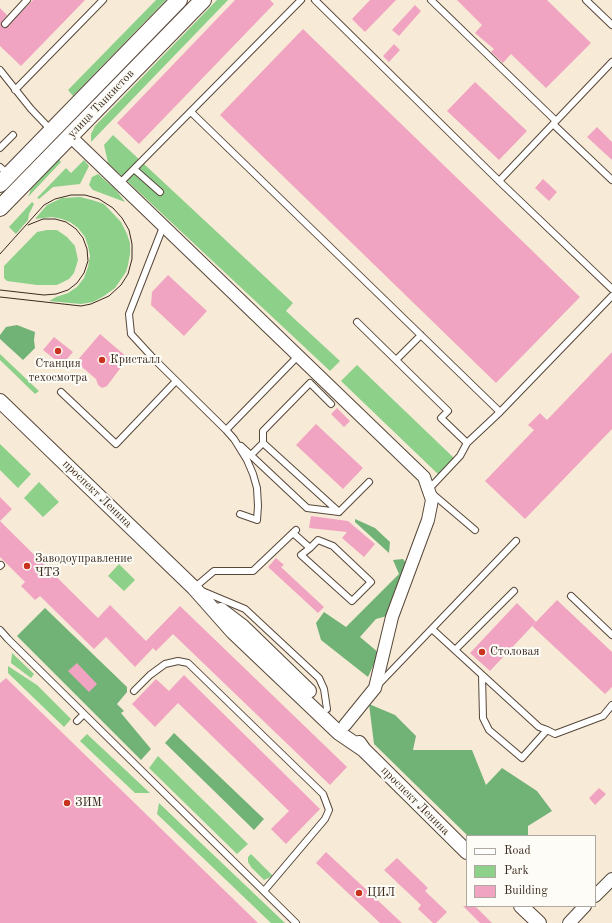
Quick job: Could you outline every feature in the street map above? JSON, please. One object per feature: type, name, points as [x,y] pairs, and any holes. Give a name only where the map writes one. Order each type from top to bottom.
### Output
[{"type":"main road","name":"улица Танкистов","points":[[0,208],[60,131],[179,0]]},
{"type":"main road","name":"улица Танкистов","points":[[3,175],[60,131],[203,0]]},
{"type":"street","points":[[60,131],[119,184],[424,477],[432,500],[428,520],[392,617],[375,688],[338,725]]},
{"type":"street","name":"проспект Ленина","points":[[2,405],[237,629],[319,703],[338,725],[339,733],[364,750],[466,851]]},
{"type":"street","name":"проспект Ленина","points":[[319,703],[338,725]]},
{"type":"street","points":[[596,895],[612,879]]},
{"type":"street","points":[[522,907],[539,923]]},
{"type":"street","points":[[569,923],[585,907]]},
{"type":"lane","points":[[5,24],[27,0]]},
{"type":"lane","points":[[15,90],[103,0]]},
{"type":"lane","points":[[119,184],[301,0]]},
{"type":"lane","points":[[315,0],[499,181],[612,289]]},
{"type":"lane","points":[[431,0],[612,180]]},
{"type":"lane","points":[[586,0],[612,25]]},
{"type":"lane","points":[[499,181],[611,65]]},
{"type":"lane","points":[[0,70],[31,109],[60,131]]},
{"type":"lane","points":[[191,112],[500,412]]},
{"type":"lane","points":[[0,148],[13,135]]},
{"type":"lane","points":[[134,169],[160,192]]},
{"type":"lane","points":[[163,227],[129,314],[130,334],[234,439],[307,508],[339,512]]},
{"type":"lane","points":[[475,530],[428,490],[460,456],[467,443],[500,412],[612,296]]},
{"type":"lane","points":[[357,322],[448,410],[441,418],[467,443]]},
{"type":"lane","points":[[396,360],[421,335]]},
{"type":"lane","points":[[226,430],[298,355]]},
{"type":"lane","points":[[61,392],[116,444],[176,381]]},
{"type":"lane","points":[[251,455],[263,443],[263,431],[310,383],[331,404]]},
{"type":"lane","points":[[234,439],[247,460],[257,488],[257,520],[240,514]]},
{"type":"lane","points":[[263,443],[339,512]]},
{"type":"lane","points":[[339,512],[369,482]]},
{"type":"lane","points":[[310,548],[294,531],[253,571],[214,571],[194,588],[245,609],[319,678],[324,689],[319,703]]},
{"type":"lane","points":[[318,540],[334,546],[371,582],[352,601],[301,555],[310,548],[318,540]]},
{"type":"lane","points":[[375,688],[516,541]]},
{"type":"lane","points":[[456,650],[514,591]]},
{"type":"lane","points":[[571,596],[612,634]]},
{"type":"lane","points":[[432,629],[539,727],[555,734],[604,716],[612,705]]},
{"type":"lane","points":[[0,630],[296,923]]},
{"type":"lane","points":[[0,637],[8,639]]},
{"type":"lane","points":[[134,691],[150,675],[165,664],[178,661],[188,663],[323,794],[329,810],[325,819],[264,891]]},
{"type":"lane","points":[[482,675],[483,718],[489,730],[522,758],[547,730]]},
{"type":"lane","points":[[77,721],[84,714]]},
{"type":"green space","points":[[156,0],[166,0],[73,96],[68,90]]},
{"type":"green space","points":[[217,0],[228,0],[91,142],[91,134],[95,126]]},
{"type":"green space","points":[[113,135],[293,303],[286,311],[340,361],[330,371],[108,163],[104,145]]},
{"type":"green space","points":[[59,159],[61,162],[28,197],[31,189]]},
{"type":"green space","points":[[84,160],[89,166],[80,184],[53,187],[39,199],[37,198],[66,168],[71,173]]},
{"type":"green space","points":[[98,174],[116,190],[125,202],[93,190],[89,185],[92,177]]},
{"type":"green space","points":[[80,197],[104,204],[121,222],[130,243],[130,254],[126,272],[115,288],[93,302],[81,304],[49,301],[68,293],[77,287],[84,278],[90,256],[85,237],[78,228],[70,222],[52,217],[35,219],[47,205],[62,198]]},
{"type":"green space","points":[[32,202],[34,204],[28,220],[16,234],[9,227]]},
{"type":"green space","points":[[57,230],[67,237],[75,246],[78,260],[74,273],[69,279],[57,285],[37,285],[7,281],[4,278],[4,266],[37,232]]},
{"type":"green space","points":[[17,325],[35,332],[35,348],[23,360],[0,339],[0,335],[6,327]]},
{"type":"green space","points":[[0,354],[39,391],[35,394],[0,360]]},
{"type":"green space","points":[[357,365],[454,458],[439,475],[341,381]]},
{"type":"green space","points":[[0,444],[31,474],[18,488],[0,470]]},
{"type":"green space","points":[[39,482],[59,502],[43,517],[24,498]]},
{"type":"green space","points":[[355,519],[375,528],[390,542],[389,553],[355,522]]},
{"type":"green space","points":[[403,559],[409,567],[406,575],[394,593],[397,596],[387,616],[376,619],[360,637],[379,653],[368,677],[321,640],[316,623],[324,612],[346,627],[399,574],[393,560]]},
{"type":"green space","points":[[119,564],[135,580],[124,591],[108,576]]},
{"type":"green space","points":[[45,608],[127,687],[127,692],[117,704],[124,711],[121,713],[151,749],[141,760],[17,636]]},
{"type":"green space","points":[[12,653],[34,674],[31,678],[11,663]]},
{"type":"green space","points":[[8,666],[37,685],[71,719],[64,727],[8,673]]},
{"type":"green space","points":[[369,704],[395,715],[416,736],[413,750],[472,750],[486,785],[502,768],[537,791],[552,811],[528,826],[528,835],[467,835],[374,744]]},
{"type":"green space","points":[[174,733],[264,819],[254,830],[165,743]]},
{"type":"green space","points":[[87,734],[150,793],[135,793],[80,741]]},
{"type":"green space","points":[[158,756],[248,844],[237,854],[149,768]]},
{"type":"green space","points":[[159,803],[285,923],[271,923],[157,814]]},
{"type":"green space","points":[[251,854],[273,876],[264,880],[251,867],[248,862],[248,857]]},
{"type":"building","points":[[33,0],[85,0],[21,66],[0,46],[0,8],[7,15],[1,23],[2,27],[6,28]]},
{"type":"building","points":[[235,0],[270,0],[274,4],[139,144],[117,123]]},
{"type":"building","points":[[370,0],[396,0],[365,32],[352,19]]},
{"type":"building","points":[[457,0],[547,0],[591,43],[546,88],[511,54],[503,63],[491,52],[494,49],[475,33],[482,25]]},
{"type":"building","points":[[415,5],[421,11],[399,36],[392,30]]},
{"type":"building","points":[[303,29],[580,297],[496,383],[220,115]]},
{"type":"building","points":[[394,44],[400,50],[389,62],[383,56]]},
{"type":"building","points":[[475,82],[527,131],[499,160],[447,111]]},
{"type":"building","points":[[597,127],[612,142],[612,160],[587,137]]},
{"type":"building","points":[[543,179],[557,192],[549,201],[535,188]]},
{"type":"building","points":[[168,275],[207,311],[184,336],[151,305],[152,292]]},
{"type":"building","name":"Кристалл","points":[[100,334],[128,358],[107,386],[102,388],[98,385],[96,379],[76,362]]},
{"type":"building","points":[[54,337],[73,352],[62,365],[43,350]]},
{"type":"building","points":[[612,352],[612,429],[525,519],[485,481],[534,430],[528,425],[540,413],[547,420]]},
{"type":"building","points":[[337,408],[350,421],[344,427],[331,414]]},
{"type":"building","points":[[316,424],[363,468],[343,489],[296,445]]},
{"type":"building","points":[[0,497],[12,509],[0,521]]},
{"type":"building","points":[[311,516],[348,521],[375,544],[364,557],[342,538],[347,532],[309,528]]},
{"type":"building","points":[[0,521],[98,618],[110,605],[146,641],[180,606],[347,767],[330,785],[173,634],[156,651],[153,648],[135,667],[106,637],[94,649],[40,596],[35,600],[21,586],[25,582],[0,557]]},
{"type":"building","points":[[276,558],[284,565],[281,567],[324,607],[318,613],[268,567]]},
{"type":"building","points":[[557,600],[612,652],[612,687],[605,694],[532,626]]},
{"type":"building","points":[[517,603],[536,622],[490,671],[470,653]]},
{"type":"building","points":[[77,663],[97,684],[89,692],[68,671]]},
{"type":"building","points":[[184,675],[320,809],[286,844],[271,829],[289,811],[178,703],[155,727],[132,704],[156,679],[169,691]]},
{"type":"building","name":"ЗИМ","points":[[6,678],[258,923],[0,923],[0,683]]},
{"type":"building","points":[[599,788],[606,794],[595,805],[589,798]]},
{"type":"building","name":"ЦИЛ","points":[[326,852],[402,923],[380,923],[316,863]]},
{"type":"building","points":[[397,858],[428,888],[425,891],[447,912],[436,923],[433,923],[418,909],[421,905],[384,870]]},
{"type":"building","points":[[463,906],[476,907],[492,923],[480,923]]},
{"type":"tram line","points":[[0,254],[44,205],[55,199],[71,195],[85,195],[99,199],[113,208],[122,218],[129,230],[132,244],[132,259],[128,274],[121,285],[109,296],[91,304],[81,306],[0,297]]},
{"type":"tram line","points":[[0,290],[44,295],[56,294],[68,290],[77,283],[84,273],[88,261],[87,249],[83,238],[76,229],[66,222],[55,219],[43,219],[28,225]]},
{"type":"place","name":"Станция техосмотра","points":[[58,351]]},
{"type":"place","name":"Кристалл","points":[[102,360]]},
{"type":"place","name":"Заводоуправление ЧТЗ","points":[[27,566]]},
{"type":"place","name":"Столовая","points":[[482,652]]},
{"type":"place","name":"ЗИМ","points":[[67,803]]},
{"type":"place","name":"ЦИЛ","points":[[359,893]]}]
